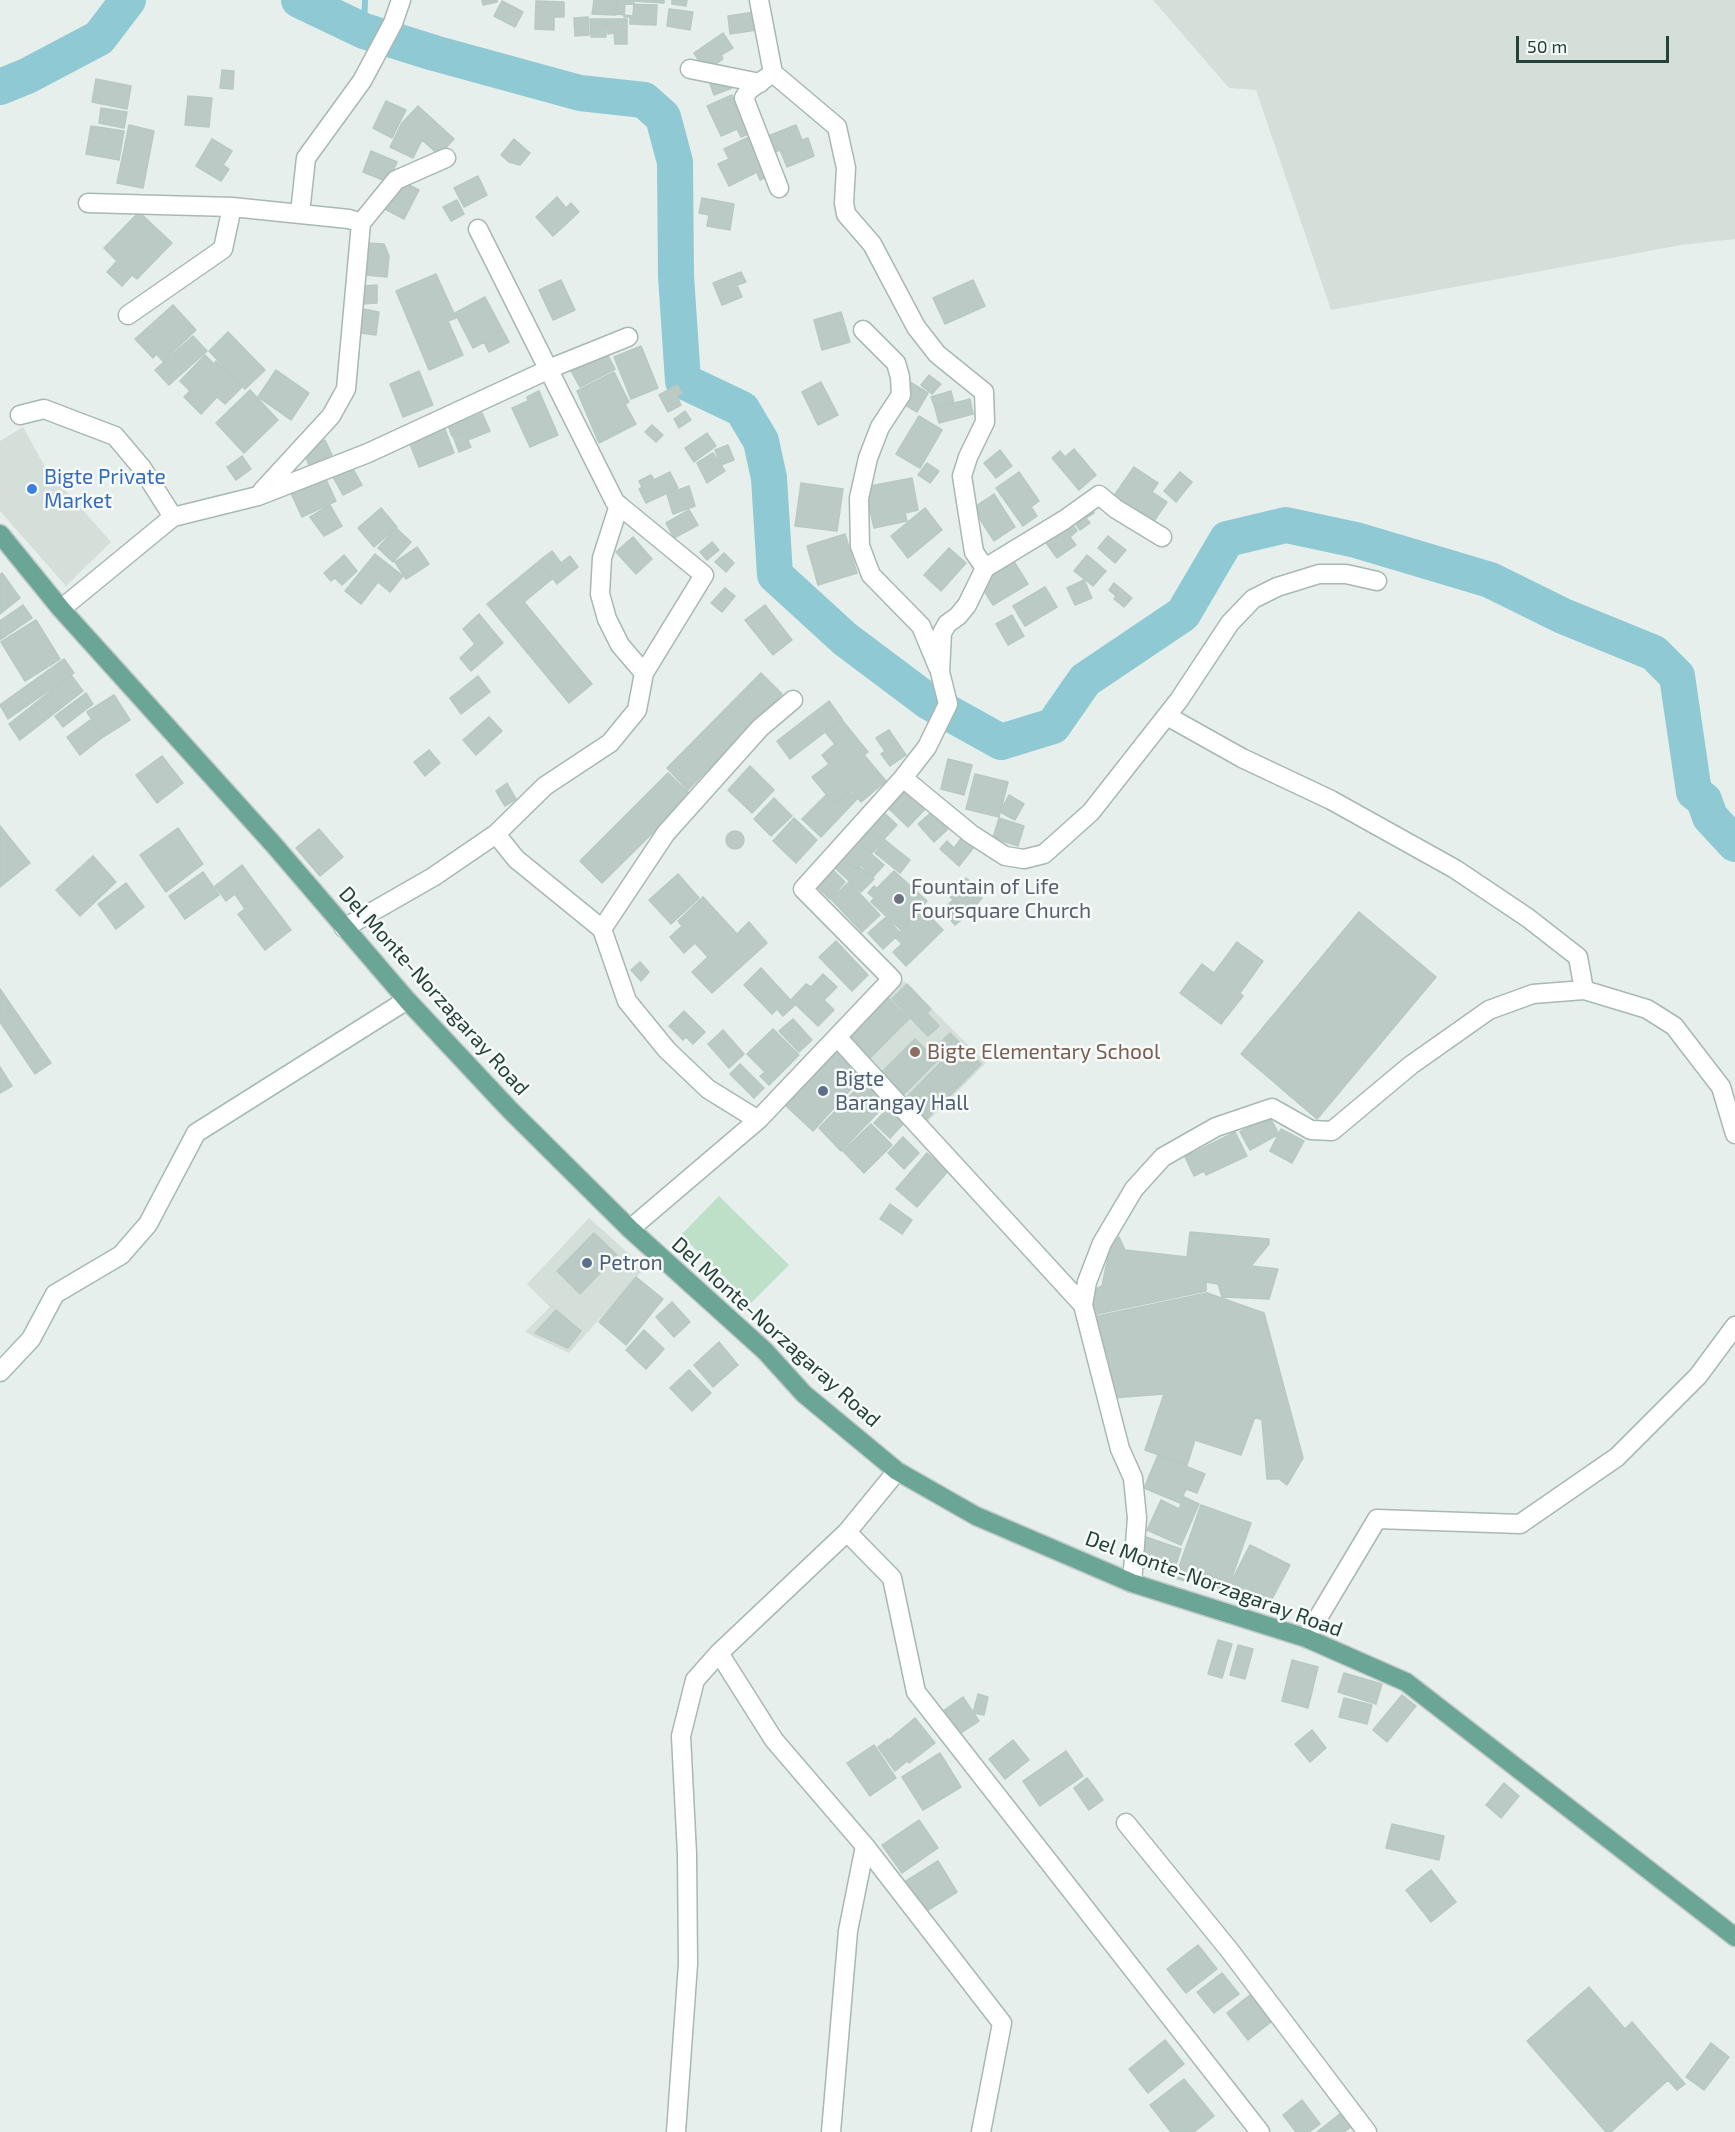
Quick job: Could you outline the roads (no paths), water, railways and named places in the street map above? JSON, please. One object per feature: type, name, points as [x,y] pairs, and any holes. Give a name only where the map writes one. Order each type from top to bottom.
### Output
[{"type":"main road","name":"Del Monte-Norzagaray Road","points":[[0,534],[61,609],[274,844],[406,1000],[510,1110],[630,1229],[765,1352],[804,1394],[897,1471],[976,1516],[1132,1583],[1306,1638],[1406,1682],[1735,1936]]},
{"type":"street","points":[[300,213],[306,158],[362,81],[393,23],[401,0]]},
{"type":"street","points":[[759,0],[767,78]]},
{"type":"street","points":[[690,69],[767,78],[837,127],[846,168],[843,203],[846,214],[872,244],[922,336],[936,354],[984,392],[985,422],[968,457],[962,476],[974,552],[985,568]]},
{"type":"street","points":[[767,78],[749,90],[745,102],[779,188]]},
{"type":"street","points":[[258,495],[331,416],[346,389],[361,223],[396,180],[446,158]]},
{"type":"street","points":[[88,203],[232,207],[300,213],[361,223]]},
{"type":"street","points":[[128,315],[223,249],[232,207]]},
{"type":"street","points":[[344,927],[433,877],[496,834],[545,786],[610,743],[637,710],[644,673],[704,575],[619,505],[547,370],[478,229]]},
{"type":"street","points":[[630,1229],[758,1120],[892,979],[803,889],[903,778],[927,747],[948,704],[940,672],[921,626],[872,575],[860,546],[859,498],[868,458],[880,427],[901,395],[900,376],[896,363],[863,330]]},
{"type":"street","points":[[61,609],[173,517],[258,495],[368,453],[547,370],[628,337]]},
{"type":"street","points":[[20,415],[44,409],[115,436],[142,468],[173,517]]},
{"type":"street","points":[[940,672],[942,633],[947,624],[967,605],[975,584],[985,568],[1064,520],[1099,495],[1116,509],[1162,537]]},
{"type":"street","points":[[619,505],[602,558],[600,594],[607,619],[620,645],[644,673]]},
{"type":"street","points":[[903,778],[971,834],[1005,856],[1024,860],[1044,854],[1091,812],[1167,716],[1230,623],[1253,599],[1277,587],[1319,574],[1346,574],[1377,581]]},
{"type":"street","points":[[602,929],[673,825],[760,728],[793,700]]},
{"type":"street","points":[[1167,716],[1242,758],[1331,800],[1455,869],[1528,918],[1578,957],[1584,990]]},
{"type":"street","points":[[496,834],[516,859],[602,929],[627,1001],[667,1050],[708,1089],[758,1120]]},
{"type":"street","points":[[1132,1583],[1137,1518],[1133,1478],[1120,1449],[1083,1305],[1087,1282],[1102,1243],[1134,1190],[1163,1157],[1216,1127],[1272,1108],[1311,1130],[1332,1131],[1412,1065],[1489,1010],[1533,994],[1584,990],[1647,1009],[1674,1026],[1720,1088],[1735,1134]]},
{"type":"street","points":[[0,1372],[31,1339],[55,1294],[121,1255],[148,1224],[196,1133],[406,1000]]},
{"type":"street","points":[[837,1037],[1083,1305]]},
{"type":"street","points":[[1306,1638],[1377,1519],[1520,1524],[1617,1457],[1698,1376],[1735,1326]]},
{"type":"street","points":[[676,2132],[688,1964],[687,1854],[681,1736],[695,1680],[719,1653],[847,1532],[897,1471]]},
{"type":"street","points":[[847,1532],[892,1578],[916,1692],[1260,2132]]},
{"type":"street","points":[[719,1653],[774,1740],[865,1846],[1002,2023],[981,2132]]},
{"type":"street","points":[[1126,1823],[1230,1951],[1367,2132]]},
{"type":"street","points":[[831,2132],[848,1931],[865,1846]]},
{"type":"waterway","points":[[0,87],[27,76],[99,38],[128,0]]},
{"type":"waterway","points":[[299,0],[364,31],[434,53],[580,93],[644,100],[663,117],[675,162],[676,276],[683,381],[742,409],[761,441],[769,478],[775,575],[845,639],[929,702],[1001,742],[1053,726],[1085,680],[1183,614],[1227,539],[1286,525],[1356,540],[1490,580],[1563,616],[1654,653],[1677,676],[1694,792],[1704,800],[1710,817],[1735,844]]},
{"type":"waterway","points":[[364,31],[365,0]]},
{"type":"place","name":"Bigte Private Market","points":[[32,489]]},
{"type":"place","name":"Fountain of Life Foursquare Church","points":[[899,899]]},
{"type":"place","name":"Bigte Elementary School","points":[[915,1052]]},
{"type":"place","name":"Bigte Barangay Hall","points":[[823,1091]]},
{"type":"place","name":"Petron","points":[[587,1263]]}]
